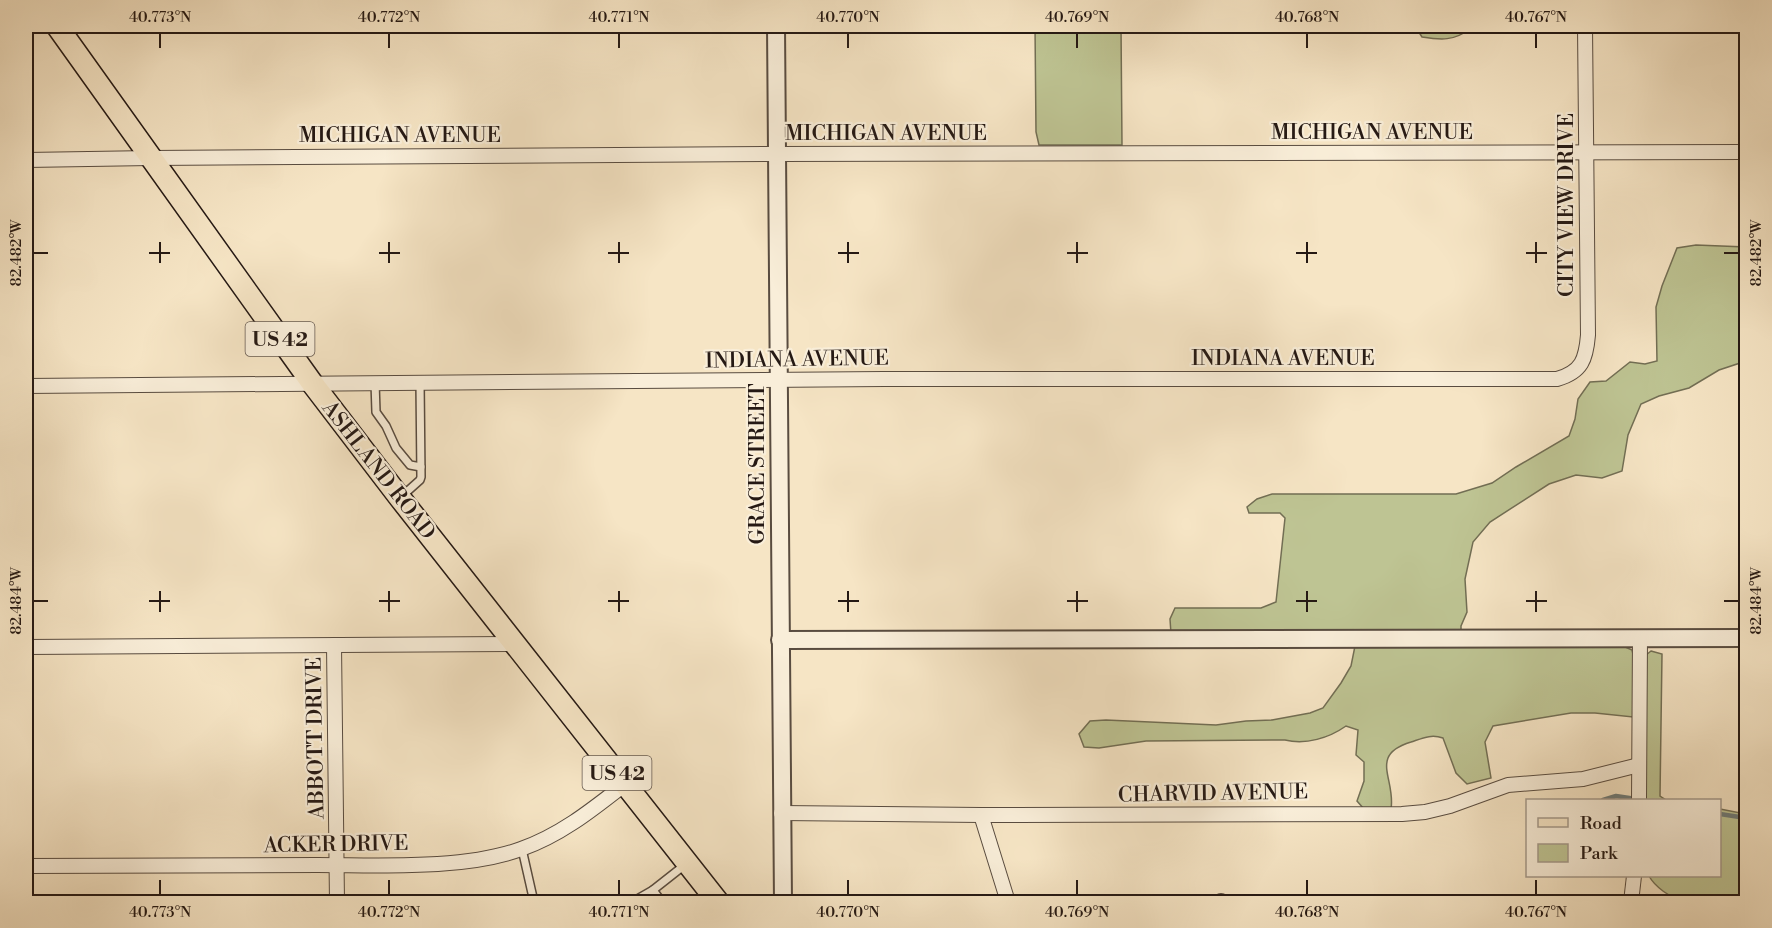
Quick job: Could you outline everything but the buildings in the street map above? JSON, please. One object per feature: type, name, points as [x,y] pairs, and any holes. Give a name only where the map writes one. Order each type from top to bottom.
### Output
[{"type":"main road","name":"ASHLAND ROAD","points":[[57,26],[312,383],[718,903]]},
{"type":"street","name":"GRACE STREET","points":[[776,26],[783,903]]},
{"type":"street","name":"CITY VIEW DRIVE","points":[[1568,376],[1575,371],[1586,354],[1588,335],[1585,26]]},
{"type":"street","name":"MICHIGAN AVENUE","points":[[26,160],[777,154],[1746,152]]},
{"type":"street","name":"INDIANA AVENUE","points":[[26,386],[375,382],[1457,378],[1543,380],[1568,376]]},
{"type":"street","points":[[1639,799],[1640,638]]},
{"type":"street","points":[[780,640],[1746,638]]},
{"type":"street","points":[[26,647],[515,644]]},
{"type":"street","name":"ABBOTT DRIVE","points":[[334,645],[337,903]]},
{"type":"street","name":"CHARVID AVENUE","points":[[782,813],[981,815],[1414,813],[1450,806],[1508,785],[1572,780],[1639,765]]},
{"type":"street","name":"ACKER DRIVE","points":[[26,867],[458,862],[498,856],[522,849],[560,831],[586,815],[625,784]]},
{"type":"street","points":[[981,815],[1008,903]]},
{"type":"street","points":[[1631,903],[1634,877]]},
{"type":"lane","points":[[375,382],[376,412],[386,426],[396,448],[410,465],[421,467]]},
{"type":"lane","points":[[400,498],[420,480],[420,382]]},
{"type":"lane","points":[[522,849],[534,903]]},
{"type":"lane","points":[[632,903],[687,863]]},
{"type":"lane","points":[[652,890],[662,903]]},
{"type":"green space","points":[[1035,26],[1121,26],[1122,145],[1039,145],[1036,132]]},
{"type":"green space","points":[[1415,26],[1471,26],[1458,36],[1441,39],[1422,37]]},
{"type":"green space","points":[[1696,245],[1746,247],[1746,355],[1740,363],[1719,370],[1689,388],[1659,396],[1641,404],[1628,435],[1622,471],[1602,478],[1576,475],[1549,484],[1490,522],[1473,542],[1465,579],[1467,612],[1461,632],[1171,634],[1170,619],[1175,608],[1261,608],[1276,602],[1285,518],[1280,513],[1249,513],[1247,507],[1257,499],[1272,494],[1456,494],[1492,483],[1569,436],[1575,419],[1578,399],[1590,382],[1606,381],[1630,362],[1645,364],[1657,361],[1656,307],[1662,286],[1677,248]]},
{"type":"green space","points":[[1355,646],[1623,646],[1632,650],[1634,658],[1633,717],[1571,713],[1493,726],[1485,742],[1491,778],[1467,784],[1456,773],[1443,738],[1431,736],[1411,742],[1398,747],[1390,754],[1387,761],[1392,798],[1391,809],[1364,809],[1357,801],[1364,781],[1364,762],[1356,755],[1358,730],[1346,726],[1325,737],[1301,742],[1285,740],[1146,741],[1099,748],[1084,747],[1079,734],[1090,721],[1216,725],[1272,720],[1310,713],[1323,708],[1341,683],[1351,666]]},
{"type":"green space","points":[[1651,651],[1662,654],[1660,796],[1664,799],[1644,799],[1646,655]]},
{"type":"green space","points":[[1721,809],[1746,814],[1746,902],[1682,902],[1655,884],[1650,877],[1721,877]]},
{"type":"waterway","points":[[1606,799],[1616,796],[1636,799]]},
{"type":"waterway","points":[[1721,814],[1746,818]]}]
